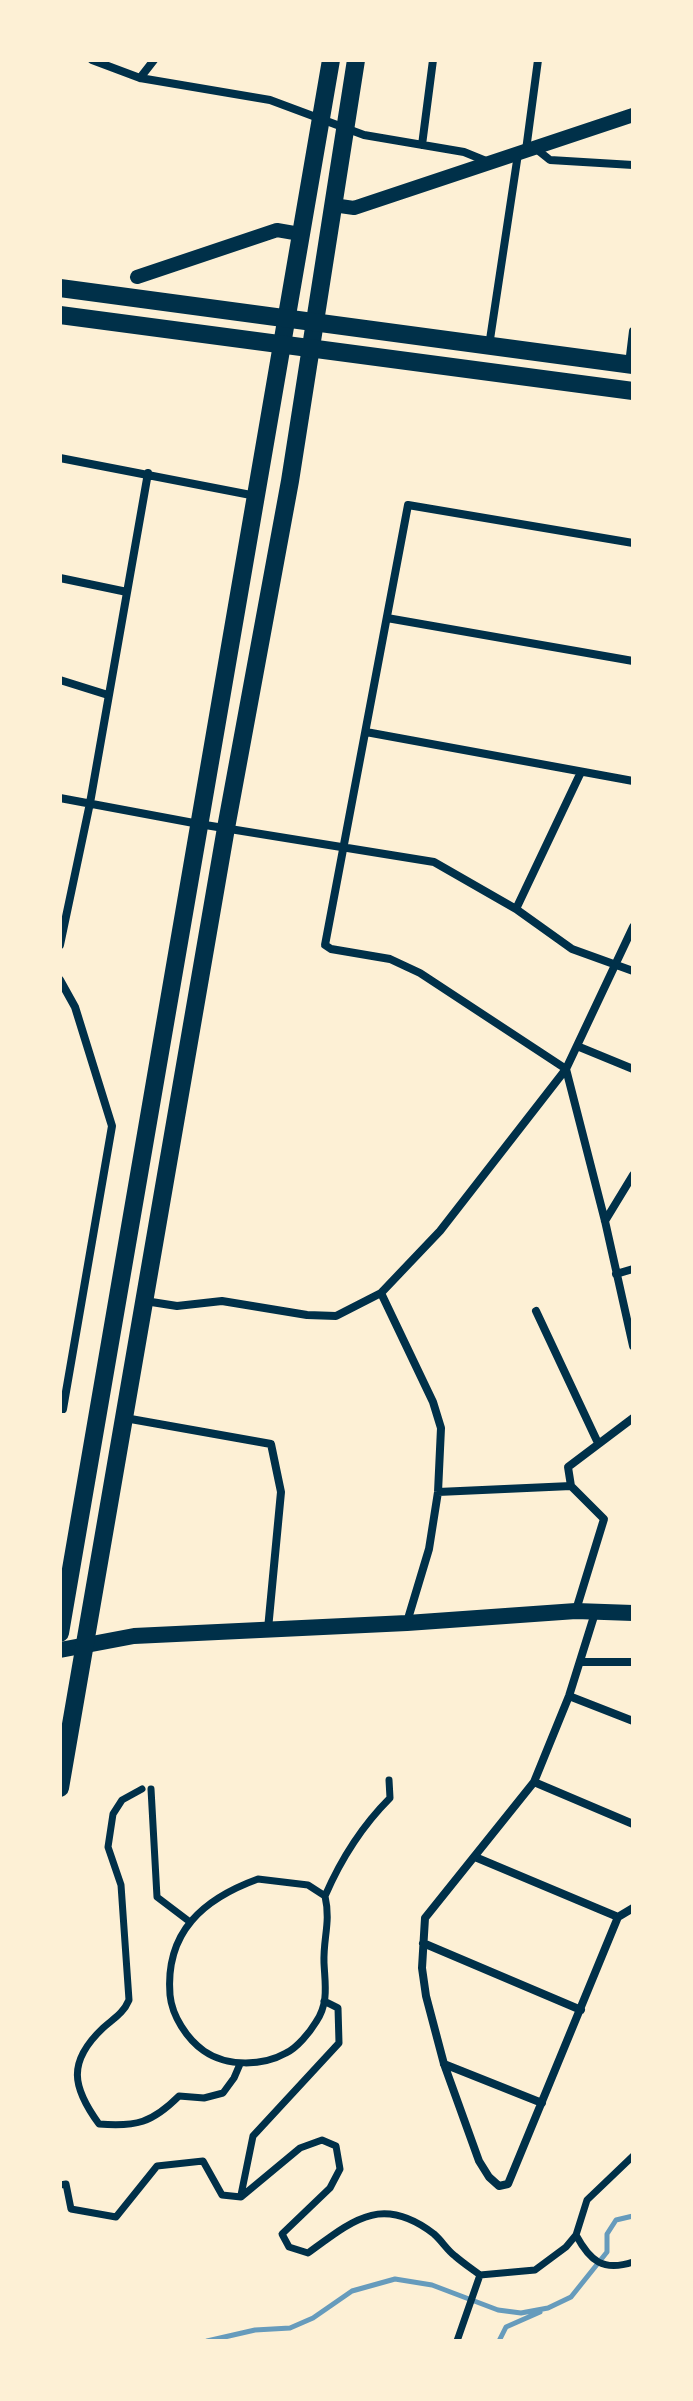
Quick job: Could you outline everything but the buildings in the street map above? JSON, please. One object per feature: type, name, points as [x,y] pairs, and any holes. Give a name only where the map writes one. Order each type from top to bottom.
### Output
[{"type":"main road","points":[[60,1633],[331,60]]},
{"type":"main road","points":[[60,1788],[226,828],[290,481],[356,60]]},
{"type":"main road","points":[[60,288],[631,365]]},
{"type":"main road","points":[[60,315],[633,391]]},
{"type":"main road","points":[[60,1650],[134,1636],[407,1623],[576,1611],[633,1613]]},
{"type":"street","points":[[92,60],[140,78],[270,100],[364,135],[464,152],[491,163]]},
{"type":"street","points":[[140,78],[154,60]]},
{"type":"street","points":[[422,145],[433,60]]},
{"type":"street","points":[[489,346],[526,151],[538,60]]},
{"type":"street","points":[[333,205],[354,208],[633,115]]},
{"type":"street","points":[[526,151],[550,160],[633,165]]},
{"type":"street","points":[[137,277],[277,230],[300,234]]},
{"type":"street","points":[[631,365],[633,331]]},
{"type":"street","points":[[60,458],[257,496]]},
{"type":"street","points":[[60,945],[90,803],[148,473]]},
{"type":"street","points":[[633,543],[408,505],[325,945],[331,949],[390,959],[420,973],[566,1069],[633,1346]]},
{"type":"street","points":[[60,578],[127,592]]},
{"type":"street","points":[[387,618],[633,661]]},
{"type":"street","points":[[60,680],[108,695]]},
{"type":"street","points":[[366,732],[633,781]]},
{"type":"street","points":[[516,909],[581,772]]},
{"type":"street","points":[[60,798],[434,862],[516,909],[572,949],[633,971]]},
{"type":"street","points":[[145,1301],[177,1306],[222,1301],[307,1315],[336,1316],[381,1293],[440,1231],[566,1069],[633,927]]},
{"type":"street","points":[[60,980],[75,1007],[112,1126],[63,1409],[60,1408]]},
{"type":"street","points":[[577,1046],[633,1069]]},
{"type":"street","points":[[605,1221],[633,1175]]},
{"type":"street","points":[[616,1274],[633,1269]]},
{"type":"street","points":[[381,1293],[433,1402],[441,1428],[438,1492],[429,1549],[407,1623]]},
{"type":"street","points":[[536,1311],[598,1443]]},
{"type":"street","points":[[125,1418],[271,1444],[281,1492],[268,1630]]},
{"type":"street","points":[[576,1611],[604,1519],[571,1486],[568,1467],[633,1418]]},
{"type":"street","points":[[438,1492],[571,1486]]},
{"type":"street","points":[[595,1613],[569,1696],[534,1782],[425,1918],[422,1968],[444,2064],[479,2161],[499,2186],[508,2184],[618,1917],[633,1908]]},
{"type":"street","points":[[581,1662],[633,1662]]},
{"type":"street","points":[[569,1696],[633,1721]]},
{"type":"street","points":[[325,1896],[308,1885],[258,1879],[232,1889],[209,1904],[190,1922],[176,1944],[169,1977],[175,2018],[205,2052],[240,2064],[289,2052],[317,2022],[327,1990],[325,1941],[329,1929],[325,1896],[338,1866],[360,1832],[390,1798],[389,1780]]},
{"type":"street","points":[[534,1782],[633,1824]]},
{"type":"street","points":[[190,1922],[157,1897],[146,1789],[122,1800],[113,1814],[108,1847],[121,1885],[129,2000],[123,2012],[102,2029],[83,2052],[75,2076],[83,2102],[99,2124],[137,2125],[155,2116],[179,2096],[204,2098],[223,2093],[240,2064]]},
{"type":"street","points":[[475,1857],[618,1917]]},
{"type":"street","points":[[423,1943],[581,2010]]},
{"type":"street","points":[[241,2197],[253,2136],[339,2043],[338,2008],[324,2001]]},
{"type":"street","points":[[444,2064],[542,2103]]},
{"type":"street","points":[[60,2185],[66,2184],[71,2209],[116,2217],[157,2166],[203,2161],[222,2195],[241,2197],[300,2148],[322,2140],[336,2146],[340,2169],[330,2188],[282,2234],[289,2247],[308,2253],[348,2224],[376,2212],[404,2216],[434,2235],[480,2275],[535,2270],[566,2247],[576,2235],[587,2200],[633,2156]]},
{"type":"street","points":[[576,2235],[587,2255],[599,2263],[616,2268],[633,2262]]},
{"type":"street","points":[[457,2341],[480,2275]]},
{"type":"waterway","points":[[207,2341],[255,2330],[290,2328],[313,2318],[352,2291],[395,2279],[432,2285],[498,2310],[521,2313],[548,2308],[571,2297],[607,2252],[607,2234],[616,2220],[633,2216]]},
{"type":"waterway","points":[[499,2341],[506,2327],[540,2312]]}]
